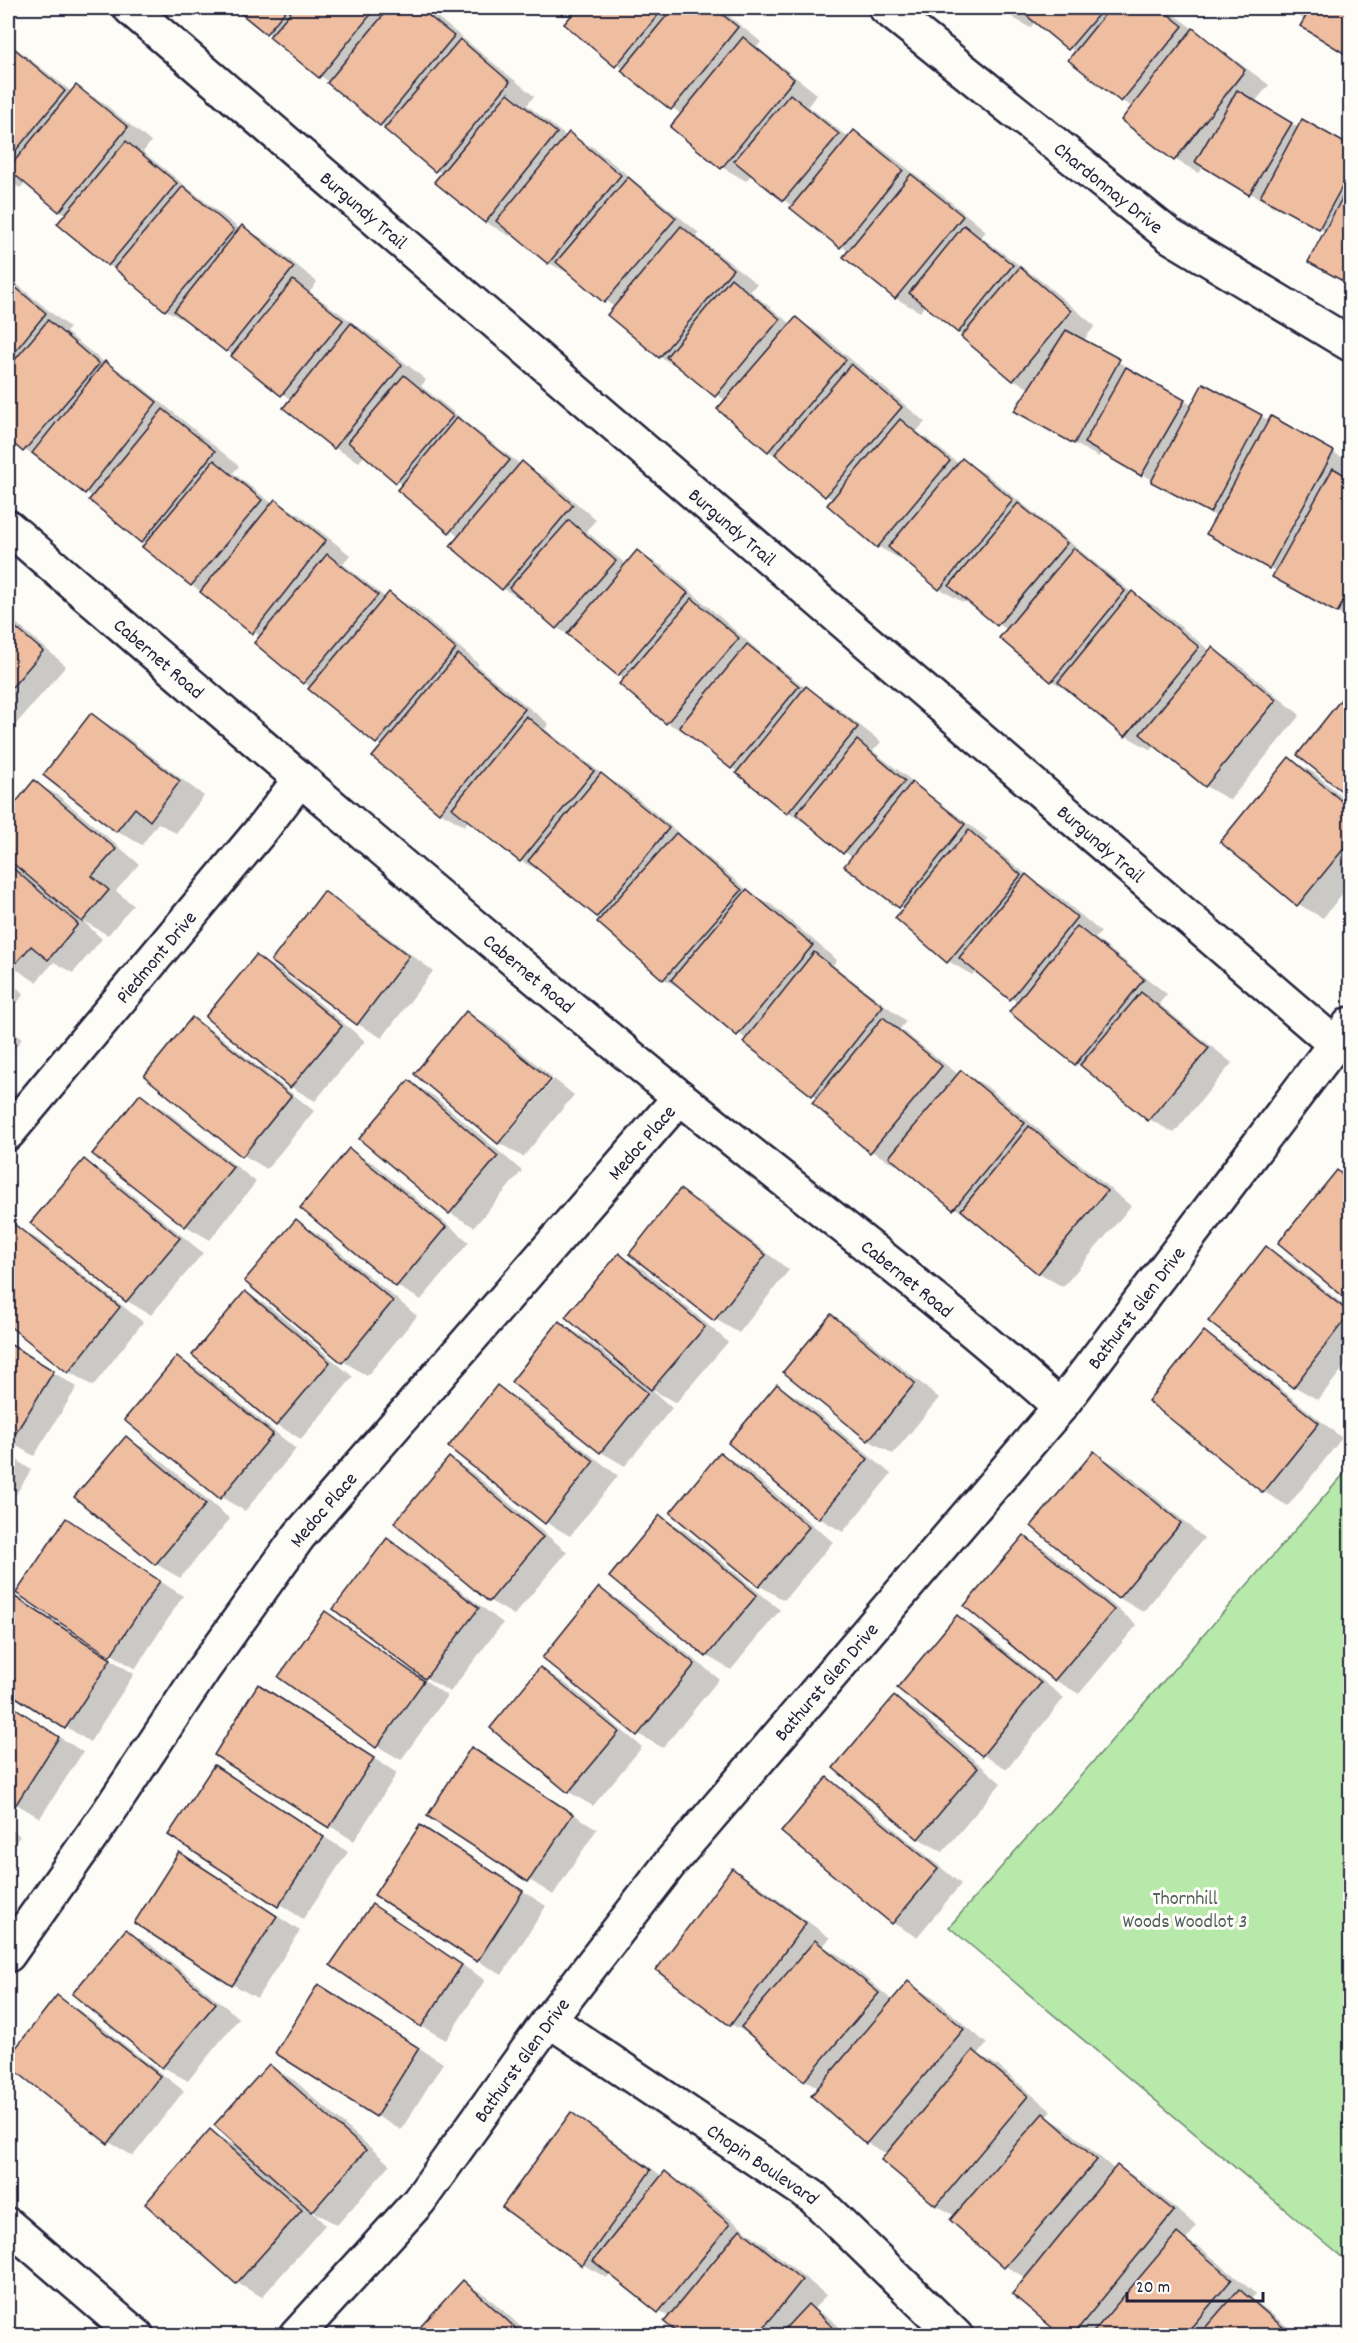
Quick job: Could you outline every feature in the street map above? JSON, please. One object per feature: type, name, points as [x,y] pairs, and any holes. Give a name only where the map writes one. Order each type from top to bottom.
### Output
[{"type":"street","name":"Burgundy Trail","points":[[130,8],[1343,1035]]},
{"type":"street","name":"Chardonnay Drive","points":[[886,8],[1170,236],[1350,344]]},
{"type":"street","name":"Cabernet Road","points":[[8,527],[300,779],[680,1097],[999,1351],[1060,1407]]},
{"type":"street","name":"Piedmont Drive","points":[[8,1133],[263,828],[300,779]]},
{"type":"street","name":"Bathurst Glen Drive","points":[[296,2336],[419,2201],[549,2020],[671,1862],[1060,1407],[1343,1035]]},
{"type":"street","name":"Medoc Place","points":[[8,1955],[108,1813],[203,1670],[299,1536],[680,1097]]},
{"type":"street","name":"Chopin Boulevard","points":[[549,2020],[813,2198],[956,2336]]},
{"type":"street","points":[[8,2225],[137,2336]]},
{"type":"green space","name":"Thornhill Woods Woodlot 3","points":[[1350,1467],[1350,2264],[949,1927]]},
{"type":"building","points":[[234,8],[288,8],[266,34]]},
{"type":"building","points":[[294,8],[376,8],[319,78],[269,37]]},
{"type":"building","points":[[389,8],[419,8],[454,36],[380,126],[327,83]]},
{"type":"building","points":[[553,8],[568,8],[563,15]]},
{"type":"building","points":[[578,8],[664,8],[615,67],[564,24]]},
{"type":"building","points":[[673,8],[714,8],[738,27],[671,110],[621,71]]},
{"type":"building","points":[[995,8],[1011,8],[1005,16]]},
{"type":"building","points":[[1023,8],[1104,8],[1068,50],[1021,11]]},
{"type":"building","points":[[1110,8],[1160,8],[1183,26],[1121,102],[1068,60]]},
{"type":"building","points":[[1311,8],[1350,8],[1350,57],[1300,26]]},
{"type":"building","points":[[1193,28],[1245,70],[1174,161],[1121,120]]},
{"type":"building","points":[[743,37],[794,79],[721,169],[670,127]]},
{"type":"building","points":[[460,39],[510,82],[435,172],[384,129]]},
{"type":"building","points":[[15,49],[65,91],[8,160],[8,58]]},
{"type":"building","points":[[76,85],[128,127],[59,212],[8,169]]},
{"type":"building","points":[[1237,90],[1292,123],[1249,195],[1195,162]]},
{"type":"building","points":[[508,93],[557,133],[485,223],[434,182]]},
{"type":"building","points":[[790,94],[839,134],[783,201],[734,161]]},
{"type":"building","points":[[1302,119],[1350,146],[1350,172],[1319,229],[1260,197]]},
{"type":"building","points":[[854,130],[903,170],[840,248],[790,208]]},
{"type":"building","points":[[569,132],[621,175],[548,264],[496,221]]},
{"type":"building","points":[[126,141],[177,183],[108,266],[57,224]]},
{"type":"building","points":[[911,174],[963,216],[895,299],[843,257]]},
{"type":"building","points":[[628,177],[676,218],[604,303],[556,262]]},
{"type":"building","points":[[1350,183],[1350,285],[1308,262]]},
{"type":"building","points":[[183,186],[234,230],[165,311],[114,268]]},
{"type":"building","points":[[242,225],[294,267],[226,352],[174,311]]},
{"type":"building","points":[[964,225],[1013,265],[958,333],[909,293]]},
{"type":"building","points":[[681,226],[733,269],[659,358],[607,315]]},
{"type":"building","points":[[1020,267],[1071,311],[1013,381],[961,337]]},
{"type":"building","points":[[731,278],[780,319],[715,397],[666,357]]},
{"type":"building","points":[[293,280],[343,320],[281,396],[231,356]]},
{"type":"building","points":[[8,281],[46,313],[8,360]]},
{"type":"building","points":[[796,317],[846,360],[768,452],[717,409]]},
{"type":"building","points":[[48,320],[99,364],[23,452],[8,439],[8,368]]},
{"type":"building","points":[[351,323],[402,365],[334,449],[283,408]]},
{"type":"building","points":[[1066,330],[1120,359],[1074,444],[1014,411]]},
{"type":"building","points":[[105,361],[157,402],[85,494],[32,453]]},
{"type":"building","points":[[851,364],[902,407],[825,497],[775,454]]},
{"type":"building","points":[[1126,367],[1185,400],[1141,476],[1084,443]]},
{"type":"building","points":[[404,375],[453,416],[396,483],[348,442]]},
{"type":"building","points":[[1203,383],[1262,415],[1210,513],[1151,482]]},
{"type":"building","points":[[163,409],[215,451],[141,543],[89,500]]},
{"type":"building","points":[[1271,416],[1334,451],[1269,569],[1206,534]]},
{"type":"building","points":[[457,417],[510,460],[449,533],[397,490]]},
{"type":"building","points":[[900,419],[950,461],[877,548],[827,505]]},
{"type":"building","points":[[962,458],[1013,500],[939,590],[888,547]]},
{"type":"building","points":[[214,460],[262,500],[191,586],[142,547]]},
{"type":"building","points":[[522,461],[573,505],[502,590],[450,546]]},
{"type":"building","points":[[1333,468],[1350,478],[1350,589],[1337,613],[1272,577]]},
{"type":"building","points":[[275,499],[326,540],[252,634],[200,592]]},
{"type":"building","points":[[1018,503],[1067,543],[997,626],[949,586]]},
{"type":"building","points":[[569,520],[616,561],[556,629],[509,588]]},
{"type":"building","points":[[1074,548],[1125,591],[1051,682],[999,638]]},
{"type":"building","points":[[637,550],[688,593],[618,676],[567,634]]},
{"type":"building","points":[[327,554],[378,595],[303,684],[254,643]]},
{"type":"building","points":[[1132,591],[1199,647],[1125,737],[1058,682]]},
{"type":"building","points":[[389,592],[456,649],[376,744],[308,689]]},
{"type":"building","points":[[692,598],[739,638],[666,724],[619,684]]},
{"type":"building","points":[[8,621],[43,651],[8,692]]},
{"type":"building","points":[[747,644],[799,686],[731,769],[679,727]]},
{"type":"building","points":[[1212,647],[1276,700],[1205,787],[1140,734]]},
{"type":"building","points":[[458,654],[525,709],[439,813],[372,757]]},
{"type":"building","points":[[806,686],[858,727],[787,814],[736,773]]},
{"type":"building","points":[[1350,688],[1350,798],[1297,755]]},
{"type":"building","points":[[91,713],[180,781],[150,821],[135,808],[116,832],[43,775]]},
{"type":"building","points":[[526,716],[594,771],[520,862],[452,808]]},
{"type":"building","points":[[857,740],[905,781],[843,854],[796,814]]},
{"type":"building","points":[[1289,757],[1350,808],[1350,841],[1297,906],[1220,842]]},
{"type":"building","points":[[601,773],[669,828],[597,917],[528,861]]},
{"type":"building","points":[[34,780],[116,849],[92,876],[109,890],[82,922],[8,859],[8,812]]},
{"type":"building","points":[[912,782],[965,824],[899,908],[844,866]]},
{"type":"building","points":[[969,830],[1021,875],[947,963],[895,918]]},
{"type":"building","points":[[676,833],[742,890],[663,980],[597,922]]},
{"type":"building","points":[[8,864],[78,924],[48,960],[31,946],[11,969],[8,966]]},
{"type":"building","points":[[1026,874],[1077,917],[1010,1000],[959,958]]},
{"type":"building","points":[[747,889],[813,945],[737,1036],[671,980]]},
{"type":"building","points":[[324,891],[409,956],[357,1025],[271,961]]},
{"type":"building","points":[[1077,926],[1144,979],[1075,1065],[1009,1012]]},
{"type":"building","points":[[814,952],[883,1006],[812,1096],[743,1042]]},
{"type":"building","points":[[256,955],[342,1026],[290,1088],[205,1017]]},
{"type":"building","points":[[1141,992],[1209,1048],[1148,1121],[1080,1065]]},
{"type":"building","points":[[466,1011],[551,1080],[498,1144],[414,1074]]},
{"type":"building","points":[[192,1017],[291,1096],[242,1157],[144,1076]]},
{"type":"building","points":[[883,1017],[942,1066],[870,1153],[812,1103]]},
{"type":"building","points":[[961,1070],[1025,1123],[953,1210],[889,1157]]},
{"type":"building","points":[[409,1080],[498,1156],[449,1214],[359,1139]]},
{"type":"building","points":[[140,1094],[233,1167],[185,1227],[92,1154]]},
{"type":"building","points":[[1029,1126],[1107,1191],[1038,1274],[961,1210]]},
{"type":"building","points":[[349,1148],[446,1227],[396,1287],[300,1208]]},
{"type":"building","points":[[1350,1156],[1350,1168],[1345,1163]]},
{"type":"building","points":[[84,1159],[180,1238],[126,1302],[30,1223]]},
{"type":"building","points":[[1337,1170],[1350,1182],[1350,1302],[1278,1243]]},
{"type":"building","points":[[680,1189],[766,1255],[714,1321],[629,1254]]},
{"type":"building","points":[[296,1219],[393,1301],[342,1363],[244,1281]]},
{"type":"building","points":[[14,1224],[120,1307],[68,1373],[8,1325],[8,1233]]},
{"type":"building","points":[[1266,1246],[1350,1313],[1293,1388],[1208,1321]]},
{"type":"building","points":[[619,1253],[705,1327],[651,1390],[565,1317]]},
{"type":"building","points":[[245,1291],[330,1362],[276,1426],[192,1355]]},
{"type":"building","points":[[831,1314],[915,1383],[868,1441],[783,1372]]},
{"type":"building","points":[[559,1321],[648,1393],[600,1453],[511,1382]]},
{"type":"building","points":[[1204,1331],[1319,1423],[1263,1493],[1148,1401]]},
{"type":"building","points":[[8,1343],[54,1371],[9,1444],[8,1443]]},
{"type":"building","points":[[177,1356],[273,1434],[220,1499],[124,1420]]},
{"type":"building","points":[[777,1384],[868,1459],[818,1519],[728,1443]]},
{"type":"building","points":[[497,1385],[594,1461],[545,1524],[448,1447]]},
{"type":"building","points":[[126,1436],[206,1504],[155,1565],[74,1497]]},
{"type":"building","points":[[1094,1451],[1181,1523],[1118,1599],[1031,1526]]},
{"type":"building","points":[[720,1452],[809,1527],[759,1587],[670,1513]]},
{"type":"building","points":[[449,1457],[543,1537],[489,1602],[394,1523]]},
{"type":"building","points":[[660,1515],[757,1595],[706,1657],[609,1577]]},
{"type":"building","points":[[66,1518],[160,1581],[110,1656],[16,1593]]},
{"type":"building","points":[[1024,1535],[1114,1610],[1054,1681],[964,1606]]},
{"type":"building","points":[[387,1538],[479,1608],[425,1679],[333,1609]]},
{"type":"building","points":[[599,1587],[695,1664],[637,1736],[542,1658]]},
{"type":"building","points":[[9,1593],[111,1659],[65,1729],[8,1692]]},
{"type":"building","points":[[325,1611],[424,1681],[376,1748],[278,1677]]},
{"type":"building","points":[[957,1615],[1041,1683],[982,1756],[897,1688]]},
{"type":"building","points":[[540,1667],[619,1732],[568,1793],[490,1728]]},
{"type":"building","points":[[258,1684],[374,1758],[329,1828],[214,1755]]},
{"type":"building","points":[[894,1696],[978,1768],[918,1839],[833,1768]]},
{"type":"building","points":[[8,1703],[59,1737],[15,1806],[8,1801]]},
{"type":"building","points":[[471,1747],[573,1814],[528,1882],[427,1816]]},
{"type":"building","points":[[214,1765],[324,1837],[278,1907],[168,1835]]},
{"type":"building","points":[[827,1777],[938,1869],[892,1924],[781,1832]]},
{"type":"building","points":[[420,1825],[523,1891],[477,1962],[374,1895]]},
{"type":"building","points":[[179,1852],[277,1916],[232,1986],[134,1923]]},
{"type":"building","points":[[732,1868],[806,1923],[730,2026],[656,1970]]},
{"type":"building","points":[[372,1904],[462,1965],[421,2027],[330,1965]]},
{"type":"building","points":[[126,1929],[216,2003],[162,2068],[72,1994]]},
{"type":"building","points":[[815,1940],[879,1993],[804,2081],[741,2027]]},
{"type":"building","points":[[908,1981],[964,2029],[866,2144],[811,2096]]},
{"type":"building","points":[[318,1984],[419,2048],[376,2117],[275,2053]]},
{"type":"building","points":[[57,1995],[160,2076],[108,2144],[8,2065],[8,2058]]},
{"type":"building","points":[[973,2050],[1028,2096],[936,2206],[881,2160]]},
{"type":"building","points":[[269,2064],[366,2150],[312,2212],[214,2125]]},
{"type":"building","points":[[571,2112],[651,2170],[582,2266],[502,2207]]},
{"type":"building","points":[[1043,2113],[1097,2160],[1004,2268],[950,2220]]},
{"type":"building","points":[[210,2129],[302,2210],[236,2284],[145,2204]]},
{"type":"building","points":[[1117,2165],[1174,2211],[1072,2336],[1062,2336],[1012,2294]]},
{"type":"building","points":[[665,2171],[730,2224],[658,2313],[593,2261]]},
{"type":"building","points":[[740,2229],[802,2280],[757,2336],[681,2336],[664,2322]]},
{"type":"building","points":[[1177,2233],[1232,2279],[1184,2336],[1090,2336]]},
{"type":"building","points":[[463,2280],[521,2333],[519,2336],[412,2336]]},
{"type":"building","points":[[1239,2289],[1293,2336],[1198,2336]]},
{"type":"building","points":[[808,2304],[842,2336],[778,2336]]}]
